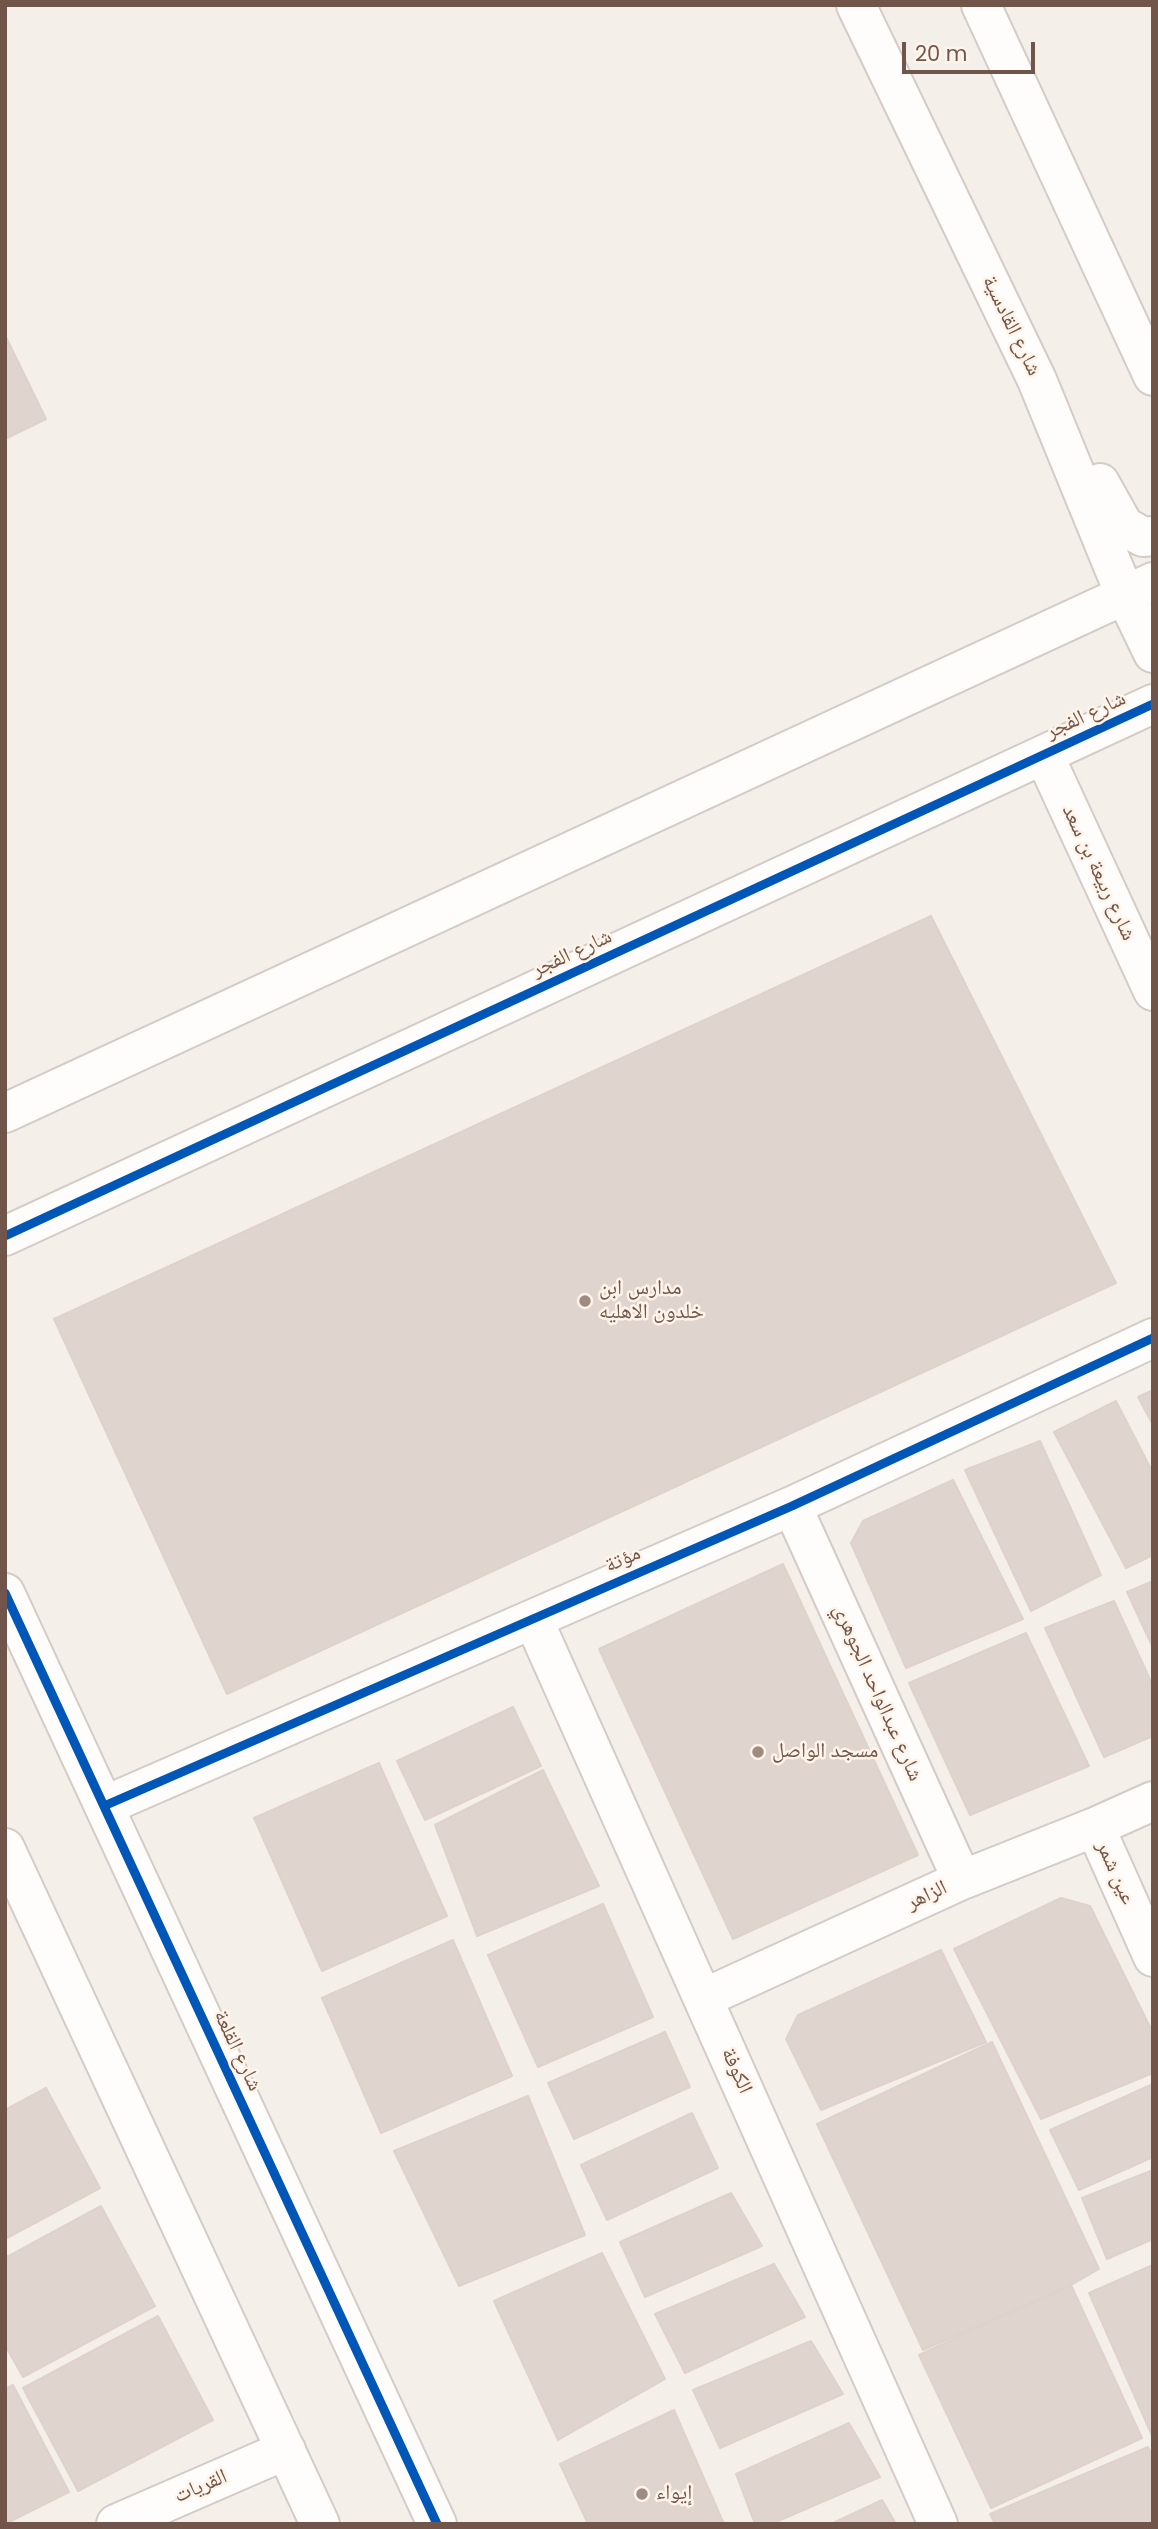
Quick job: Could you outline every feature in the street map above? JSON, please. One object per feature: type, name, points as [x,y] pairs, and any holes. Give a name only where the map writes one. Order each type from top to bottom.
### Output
[{"type":"street","name":"شارع القادسية","points":[[856,5],[1139,589],[1153,653]]},
{"type":"street","points":[[981,5],[1145,361],[1153,396]]},
{"type":"street","points":[[1037,380],[1065,422],[1124,526],[1143,537],[1153,536]]},
{"type":"street","points":[[5,1113],[1139,589]]},
{"type":"street","name":"شارع الفجر","points":[[5,1236],[1153,704]]},
{"type":"street","name":"شارع ربيعة بن سعد","points":[[1044,755],[1153,991]]},
{"type":"street","name":"مؤتة","points":[[104,1806],[792,1506],[1153,1338]]},
{"type":"street","name":"شارع عبدالواحد الجوهري","points":[[792,1506],[962,1880]]},
{"type":"street","name":"شارع القلعة","points":[[5,1593],[437,2524]]},
{"type":"street","name":"الكوفة","points":[[533,1619],[938,2524]]},
{"type":"street","name":"الزاهر","points":[[704,1998],[962,1880],[1153,1801]]},
{"type":"street","name":"عين شمر","points":[[1095,1827],[1153,1957]]},
{"type":"street","points":[[5,1848],[320,2524]]},
{"type":"street","name":"القريات","points":[[116,2524],[286,2450]]},
{"type":"building","points":[[5,335],[46,419],[5,439]]},
{"type":"building","name":"مدارس ابن خلدون الاهليه","points":[[931,916],[1116,1283],[227,1694],[54,1319]]},
{"type":"building","points":[[1153,1390],[1153,1425],[1138,1397]]},
{"type":"building","points":[[1116,1401],[1153,1473],[1153,1555],[1126,1568],[1054,1432]]},
{"type":"building","points":[[1040,1441],[1101,1575],[1031,1611],[965,1470]]},
{"type":"building","points":[[953,1480],[1023,1619],[906,1668],[851,1543],[863,1521]]},
{"type":"building","name":"مسجد الواصل","points":[[783,1564],[918,1855],[733,1939],[599,1649]]},
{"type":"building","points":[[1153,1581],[1153,1648],[1127,1592]]},
{"type":"building","points":[[1114,1601],[1153,1686],[1153,1736],[1104,1757],[1045,1628]]},
{"type":"building","points":[[1026,1633],[1089,1766],[970,1815],[909,1683]]},
{"type":"building","points":[[513,1707],[541,1766],[425,1820],[397,1761]]},
{"type":"building","points":[[379,1763],[447,1916],[322,1971],[254,1818]]},
{"type":"building","points":[[543,1770],[599,1886],[477,1936],[435,1825]]},
{"type":"building","points":[[1061,1898],[1090,1906],[1153,2033],[1153,2073],[1041,2119],[954,1949]]},
{"type":"building","points":[[603,1904],[653,2017],[538,2067],[488,1955]]},
{"type":"building","points":[[453,1940],[512,2076],[381,2133],[322,1998]]},
{"type":"building","points":[[941,1950],[986,2042],[821,2110],[786,2039],[798,2015]]},
{"type":"building","points":[[665,2032],[690,2087],[574,2139],[548,2083]]},
{"type":"building","points":[[992,2042],[1099,2269],[1071,2285],[923,2350],[817,2124]]},
{"type":"building","points":[[1153,2084],[1153,2157],[1079,2190],[1050,2130]]},
{"type":"building","points":[[46,2088],[100,2188],[5,2239],[5,2110]]},
{"type":"building","points":[[528,2096],[585,2235],[459,2286],[394,2151]]},
{"type":"building","points":[[692,2113],[718,2168],[607,2220],[581,2165]]},
{"type":"building","points":[[1153,2170],[1153,2239],[1107,2259],[1082,2198]]},
{"type":"building","points":[[731,2193],[762,2246],[645,2297],[620,2242]]},
{"type":"building","points":[[101,2206],[155,2306],[23,2377],[5,2345],[5,2258]]},
{"type":"building","points":[[602,2253],[665,2379],[558,2440],[494,2301]]},
{"type":"building","points":[[774,2264],[805,2317],[685,2373],[655,2314]]},
{"type":"building","points":[[1153,2265],[1153,2438],[1089,2293]]},
{"type":"building","points":[[1071,2285],[1142,2438],[991,2508],[919,2355]]},
{"type":"building","points":[[158,2316],[213,2420],[78,2491],[23,2388]]},
{"type":"building","points":[[811,2341],[843,2394],[720,2448],[693,2390]]},
{"type":"building","points":[[13,2385],[69,2492],[5,2524],[5,2389]]},
{"type":"building","name":"إيواء","points":[[674,2410],[724,2524],[588,2524],[560,2464]]},
{"type":"building","points":[[849,2423],[880,2477],[771,2524],[755,2524],[736,2474]]},
{"type":"building","points":[[1148,2447],[1153,2457],[1153,2524],[995,2524],[990,2514]]},
{"type":"building","points":[[882,2500],[896,2524],[831,2524]]},
{"type":"cycle path","points":[[5,1236],[1153,704]]},
{"type":"cycle path","points":[[104,1806],[792,1506],[1153,1338]]},
{"type":"cycle path","points":[[5,1593],[437,2524]]},
{"type":"place","name":"مدارس ابن خلدون الاهليه","points":[[585,1301]]},
{"type":"place","name":"مسجد الواصل","points":[[758,1752]]},
{"type":"place","name":"إيواء","points":[[642,2494]]}]
